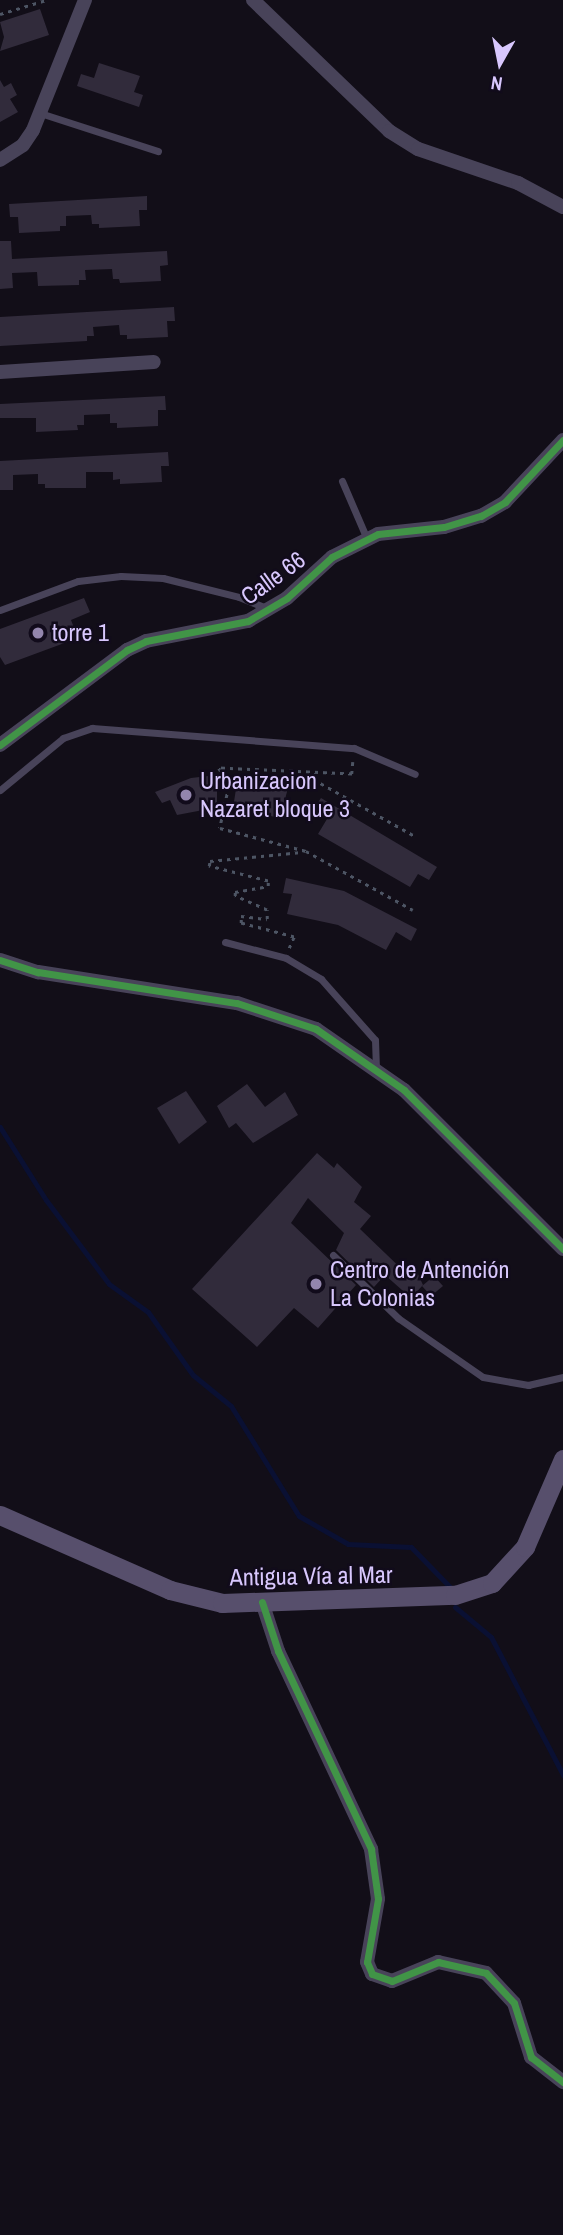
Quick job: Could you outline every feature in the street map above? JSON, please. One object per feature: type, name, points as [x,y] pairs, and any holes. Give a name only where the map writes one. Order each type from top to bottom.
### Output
[{"type":"main road","name":"Antigua Vía al Mar","points":[[0,1515],[170,1590],[222,1603],[455,1595],[492,1583],[525,1547],[563,1459]]},
{"type":"street","points":[[0,160],[23,145],[40,113],[85,0]]},
{"type":"street","points":[[253,0],[389,131],[418,149],[518,183],[563,208]]},
{"type":"street","points":[[0,372],[154,362]]},
{"type":"street","name":"Calle 66","points":[[0,745],[127,650],[146,641],[248,621],[304,584],[332,557],[367,539],[481,516],[505,502],[563,440]]},
{"type":"street","points":[[0,960],[38,972],[237,1003],[285,1016],[316,1030],[404,1090],[563,1250]]},
{"type":"street","points":[[262,1602],[278,1651],[371,1849],[378,1899],[367,1962],[372,1974],[392,1981],[438,1962],[486,1973],[514,2003],[531,2057],[563,2082]]},
{"type":"lane","points":[[40,113],[158,150]]},
{"type":"lane","points":[[342,481],[367,539]]},
{"type":"lane","points":[[0,610],[78,582],[121,576],[163,578],[239,597],[268,610]]},
{"type":"lane","points":[[0,790],[63,738],[92,728],[354,748],[415,774]]},
{"type":"lane","points":[[225,942],[286,958],[321,979],[370,1030],[379,1049],[376,1069]]},
{"type":"lane","points":[[333,1255],[398,1318],[482,1377],[528,1385],[563,1377]]},
{"type":"path","points":[[0,12],[47,0]]},
{"type":"path","points":[[354,748],[352,774],[304,774],[219,768],[229,786],[220,828],[306,851],[413,910]]},
{"type":"path","points":[[304,774],[413,835]]},
{"type":"path","points":[[286,958],[294,937],[242,923],[241,916],[267,919],[267,910],[235,896],[235,892],[268,886],[268,881],[209,866],[210,861],[306,851]]},
{"type":"building","points":[[40,9],[49,35],[0,51],[4,37],[0,22]]},
{"type":"building","points":[[99,63],[140,76],[134,92],[143,95],[139,107],[77,86],[81,74],[94,78]]},
{"type":"building","points":[[0,80],[4,87],[11,83],[17,95],[10,99],[18,112],[0,122]]},
{"type":"building","points":[[147,196],[147,210],[139,210],[140,226],[99,228],[99,224],[92,224],[91,215],[66,216],[66,226],[60,226],[60,231],[19,233],[18,217],[10,217],[9,204]]},
{"type":"building","points":[[0,241],[11,241],[12,259],[167,251],[168,265],[160,266],[161,281],[120,283],[119,279],[113,279],[112,269],[85,270],[86,280],[79,280],[79,285],[38,286],[37,272],[12,273],[13,288],[0,289]]},
{"type":"building","points":[[174,307],[175,321],[167,321],[168,337],[127,339],[127,335],[120,335],[119,325],[93,327],[94,336],[87,336],[87,341],[0,346],[0,317]]},
{"type":"building","points":[[165,396],[166,410],[158,410],[158,426],[117,428],[117,423],[110,423],[110,414],[84,415],[84,425],[77,425],[78,430],[36,432],[36,418],[0,418],[0,404]]},
{"type":"building","points":[[168,452],[169,466],[161,466],[162,482],[120,484],[120,479],[113,480],[113,472],[86,472],[86,488],[45,488],[45,484],[38,484],[38,474],[13,475],[13,490],[0,490],[0,461]]},
{"type":"building","name":"torre 1","points":[[84,598],[90,612],[71,620],[78,638],[5,665],[0,657],[0,629]]},
{"type":"building","name":"Urbanizacion Nazaret bloque 3","points":[[217,775],[217,806],[177,815],[170,800],[162,803],[155,792],[191,778]]},
{"type":"building","points":[[238,776],[288,788],[280,818],[233,808]]},
{"type":"building","points":[[321,798],[437,867],[429,880],[418,874],[410,887],[318,834],[327,819],[313,810]]},
{"type":"building","points":[[286,878],[344,891],[417,929],[411,941],[396,932],[386,950],[338,925],[287,914],[292,894],[283,893]]},
{"type":"building","points":[[247,1084],[265,1107],[285,1092],[298,1115],[253,1143],[236,1123],[229,1128],[217,1106]]},
{"type":"building","points":[[186,1091],[207,1122],[179,1144],[157,1108]]},
{"type":"building","points":[[317,1153],[334,1168],[337,1163],[362,1187],[354,1202],[371,1216],[360,1229],[411,1278],[417,1272],[423,1285],[411,1298],[385,1275],[374,1287],[336,1250],[344,1233],[308,1198],[291,1223],[356,1285],[318,1328],[294,1308],[257,1347],[192,1289]]},
{"type":"building","points":[[434,1276],[443,1286],[431,1296],[422,1286]]},
{"type":"waterway","points":[[0,1127],[46,1200],[109,1284],[148,1312],[193,1375],[231,1406],[299,1516],[348,1544],[411,1547],[452,1589]]},
{"type":"waterway","points":[[455,1607],[491,1637],[563,1775]]},
{"type":"cycle path","points":[[0,745],[127,650],[146,641],[248,621],[287,598],[332,557],[378,534],[444,527],[481,516],[505,502],[563,440]]},
{"type":"cycle path","points":[[0,960],[38,972],[237,1003],[316,1029],[404,1090],[563,1249]]},
{"type":"cycle path","points":[[262,1602],[278,1651],[371,1849],[378,1899],[367,1962],[372,1974],[392,1981],[438,1962],[486,1973],[514,2003],[531,2057],[563,2082]]},
{"type":"place","name":"torre 1","points":[[38,633]]},
{"type":"place","name":"Urbanizacion Nazaret bloque 3","points":[[186,795]]},
{"type":"place","name":"Centro de Antención La Colonias","points":[[316,1284]]}]
